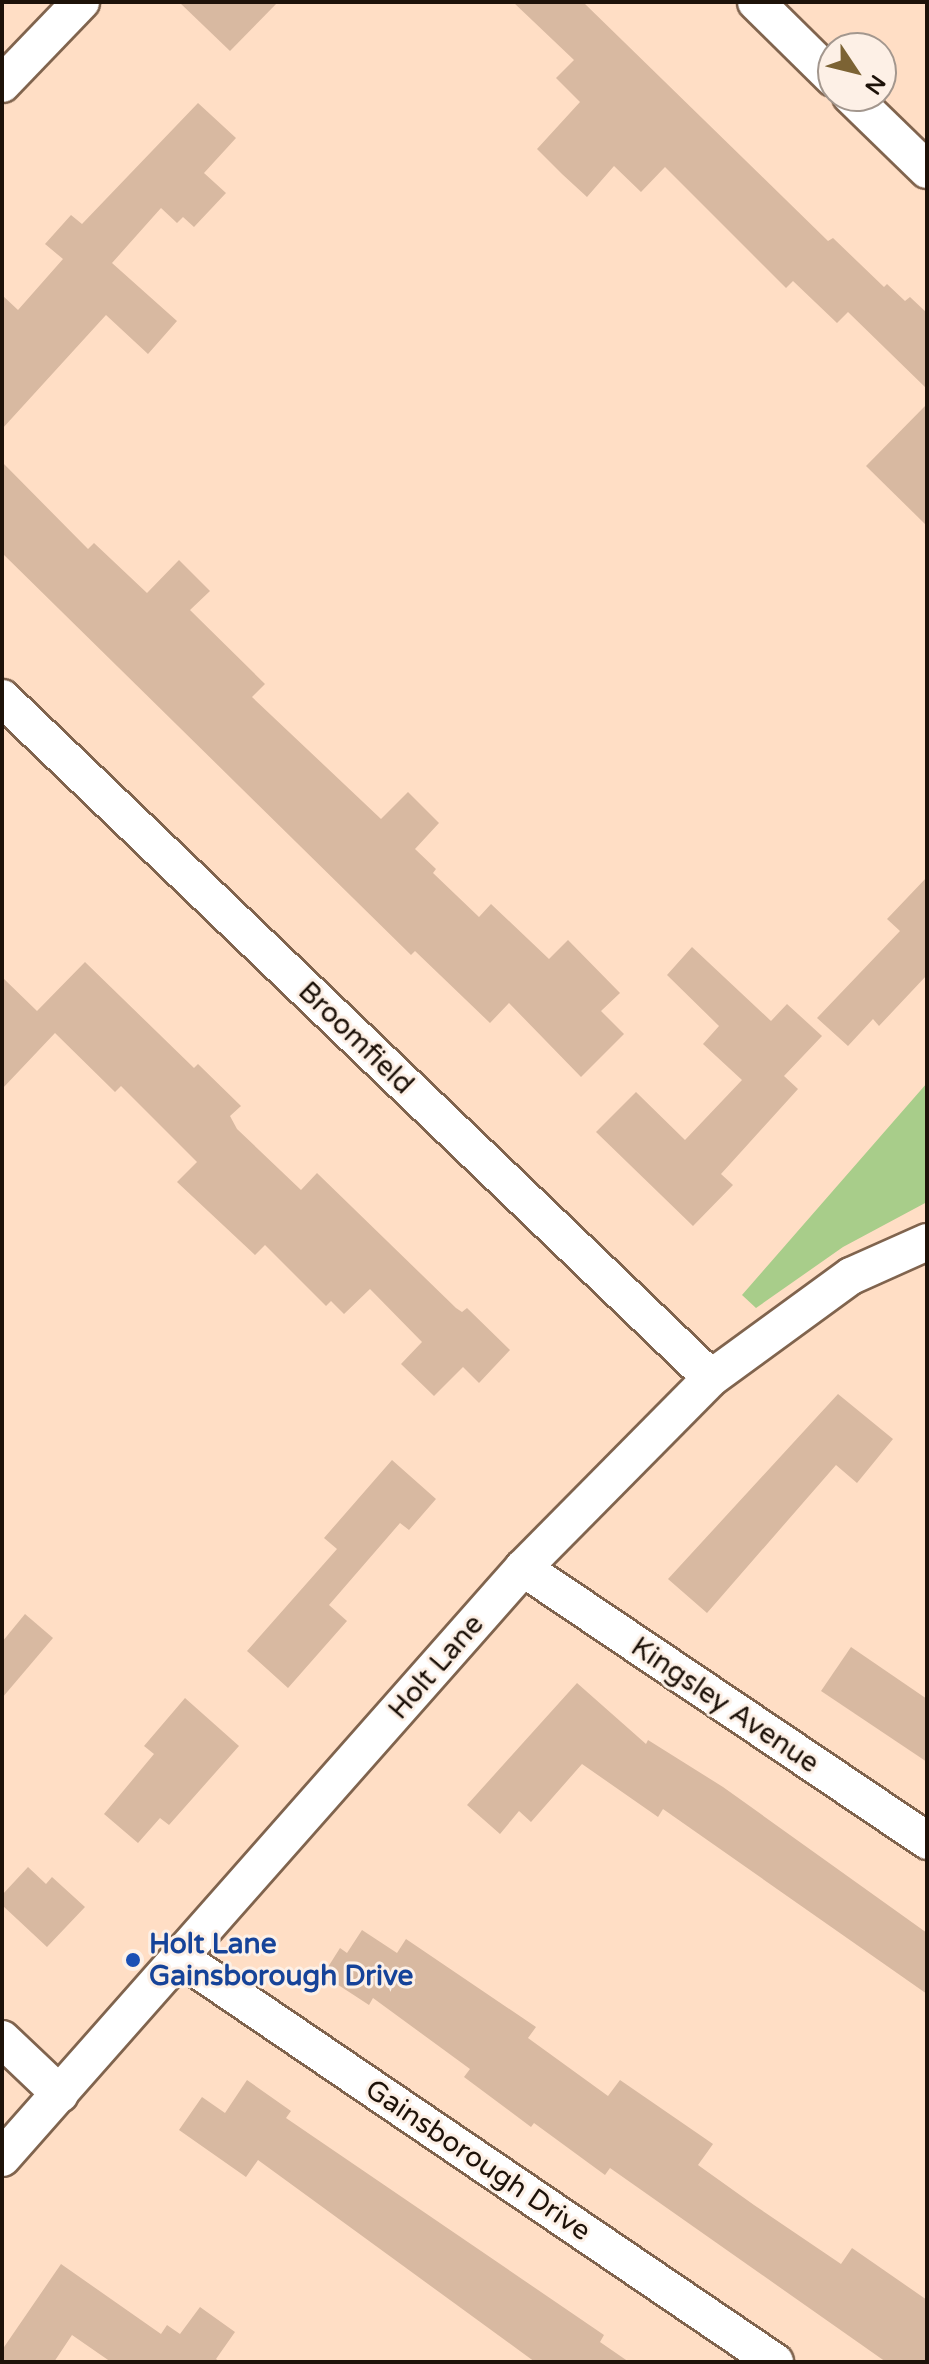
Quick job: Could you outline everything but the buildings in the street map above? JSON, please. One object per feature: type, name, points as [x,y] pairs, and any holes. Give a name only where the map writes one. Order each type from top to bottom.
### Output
[{"type":"street","points":[[2,84],[81,2]]},
{"type":"street","points":[[756,2],[817,62]]},
{"type":"street","points":[[867,112],[927,170]]},
{"type":"street","name":"Broomfield","points":[[2,698],[711,1378]]},
{"type":"street","name":"Holt Lane","points":[[2,2158],[182,1959],[523,1568],[711,1378],[851,1276],[927,1242]]},
{"type":"street","name":"Kingsley Avenue","points":[[523,1568],[927,1841]]},
{"type":"street","name":"Gainsborough Drive","points":[[182,1959],[775,2362]]},
{"type":"street","points":[[2,2039],[60,2094]]},
{"type":"green space","points":[[927,1083],[927,1202],[843,1247],[756,1308],[742,1295]]},
{"type":"place","name":"Holt Lane Gainsborough Drive","points":[[133,1960]]}]
